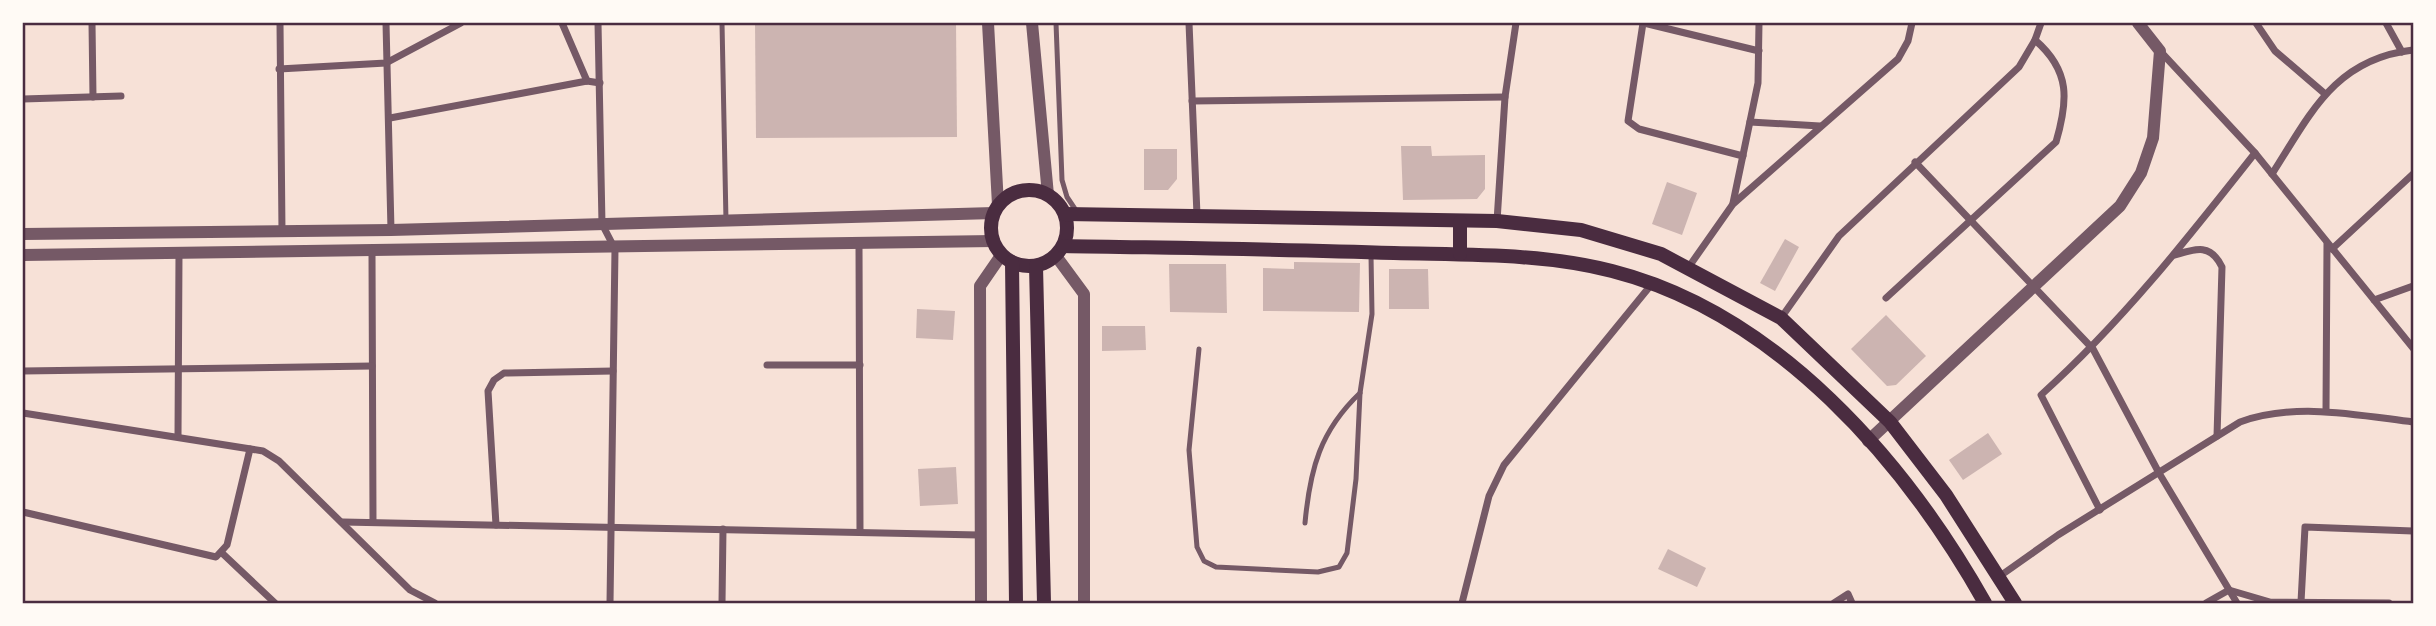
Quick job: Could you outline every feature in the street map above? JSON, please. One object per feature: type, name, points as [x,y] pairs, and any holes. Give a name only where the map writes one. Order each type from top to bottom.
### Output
[{"type":"main road","points":[[1016,603],[1007,258],[994,241],[991,224],[996,209],[1014,193],[1026,190],[1048,195],[1072,214],[1497,221],[1581,230],[1661,254],[1781,318],[1889,422],[1946,495],[2015,603]]},
{"type":"main road","points":[[1060,251],[1072,214]]},
{"type":"main road","points":[[1460,222],[1460,254]]},
{"type":"main road","points":[[1007,258],[1036,266],[1060,251],[1460,254],[1575,264],[1613,271],[1651,284],[1740,327],[1776,351],[1817,386],[1868,441],[1931,517],[1985,603]]},
{"type":"main road","points":[[1036,266],[1044,603]]},
{"type":"street","points":[[92,23],[93,97]]},
{"type":"street","points":[[280,23],[282,232]]},
{"type":"street","points":[[386,23],[391,230]]},
{"type":"street","points":[[279,69],[386,63],[461,23]]},
{"type":"street","points":[[562,23],[587,81]]},
{"type":"street","points":[[598,23],[602,225],[615,249],[610,603]]},
{"type":"street","points":[[23,234],[602,225],[996,209],[988,23]]},
{"type":"street","points":[[1032,23],[1048,195]]},
{"type":"street","points":[[1189,23],[1197,215]]},
{"type":"street","points":[[1497,221],[1505,97],[1516,23]]},
{"type":"street","points":[[1743,156],[1639,129],[1628,121],[1644,23],[1759,51]]},
{"type":"street","points":[[1733,204],[1758,83],[1759,23]]},
{"type":"street","points":[[1687,268],[1733,204],[1898,59],[1908,41],[1912,23]]},
{"type":"street","points":[[1781,318],[1839,236],[2019,67],[2035,40],[2041,23]]},
{"type":"street","points":[[2138,23],[2160,51],[2255,153],[2413,348]]},
{"type":"street","points":[[2256,23],[2275,51],[2324,93]]},
{"type":"street","points":[[2386,23],[2402,52]]},
{"type":"street","points":[[1886,298],[2056,142],[2066,107],[2062,78],[2050,53],[2035,40]]},
{"type":"street","points":[[2272,174],[2324,93],[2360,66],[2413,50]]},
{"type":"street","points":[[1868,441],[2120,206],[2141,173],[2153,138],[2160,51]]},
{"type":"street","points":[[390,118],[587,81],[600,83]]},
{"type":"street","points":[[23,99],[121,96]]},
{"type":"street","points":[[1192,101],[1505,97]]},
{"type":"street","points":[[1750,122],[1820,126]]},
{"type":"street","points":[[2100,510],[2042,395],[2093,349],[2174,256],[2255,153]]},
{"type":"street","points":[[1915,162],[2093,349],[2159,473],[2237,603]]},
{"type":"street","points":[[2326,410],[2329,246],[2413,174]]},
{"type":"street","points":[[23,255],[372,253],[994,241]]},
{"type":"street","points":[[859,245],[860,533]]},
{"type":"street","points":[[2174,256],[2197,248],[2209,250],[2216,255],[2222,267],[2217,436]]},
{"type":"street","points":[[1060,251],[1084,294],[1084,603]]},
{"type":"street","points":[[372,253],[373,522]]},
{"type":"street","points":[[178,436],[179,254]]},
{"type":"street","points":[[981,603],[980,286],[1007,258]]},
{"type":"street","points":[[1462,603],[1489,496],[1504,465],[1651,284]]},
{"type":"street","points":[[2374,300],[2413,286]]},
{"type":"street","points":[[767,365],[860,365]]},
{"type":"street","points":[[23,371],[372,366]]},
{"type":"street","points":[[496,525],[488,391],[494,380],[504,373],[613,371]]},
{"type":"street","points":[[2000,576],[2217,436],[2255,416],[2326,410],[2413,422]]},
{"type":"street","points":[[23,413],[178,436],[263,452],[279,461],[410,590],[435,603]]},
{"type":"street","points":[[23,512],[216,557],[222,553],[250,449]]},
{"type":"street","points":[[343,522],[979,535]]},
{"type":"street","points":[[2301,602],[2305,527],[2413,531]]},
{"type":"street","points":[[722,603],[723,529]]},
{"type":"street","points":[[222,553],[275,603]]},
{"type":"street","points":[[2206,603],[2229,590],[2270,602],[2389,603]]},
{"type":"street","points":[[1834,603],[1848,594],[1852,603]]},
{"type":"lane","points":[[722,23],[726,221]]},
{"type":"lane","points":[[1056,23],[1062,180],[1072,214]]},
{"type":"lane","points":[[1199,349],[1189,450],[1196,547],[1204,561],[1216,568],[1318,572],[1339,567],[1347,553],[1351,523],[1360,393],[1372,314],[1371,252]]},
{"type":"lane","points":[[1305,523],[1309,475],[1332,427],[1344,408],[1360,393]]},
{"type":"building","points":[[755,23],[956,23],[957,137],[756,138]]},
{"type":"building","points":[[1401,146],[1431,146],[1432,156],[1485,155],[1485,189],[1477,199],[1403,200]]},
{"type":"building","points":[[1144,149],[1177,149],[1177,179],[1168,190],[1144,190]]},
{"type":"building","points":[[1667,182],[1697,193],[1682,235],[1652,224]]},
{"type":"building","points":[[1785,239],[1799,247],[1775,291],[1760,283]]},
{"type":"building","points":[[1294,262],[1360,263],[1359,312],[1263,311],[1263,268],[1294,269]]},
{"type":"building","points":[[1169,264],[1226,264],[1227,313],[1170,312]]},
{"type":"building","points":[[1389,269],[1428,269],[1429,309],[1389,309]]},
{"type":"building","points":[[917,309],[955,311],[953,340],[916,338]]},
{"type":"building","points":[[1886,315],[1926,356],[1896,385],[1887,386],[1851,349]]},
{"type":"building","points":[[1102,326],[1145,326],[1146,350],[1102,351]]},
{"type":"building","points":[[1988,433],[2002,454],[1963,480],[1949,460]]},
{"type":"building","points":[[956,467],[958,504],[920,506],[918,469]]},
{"type":"building","points":[[1668,549],[1706,568],[1697,587],[1658,569]]}]
